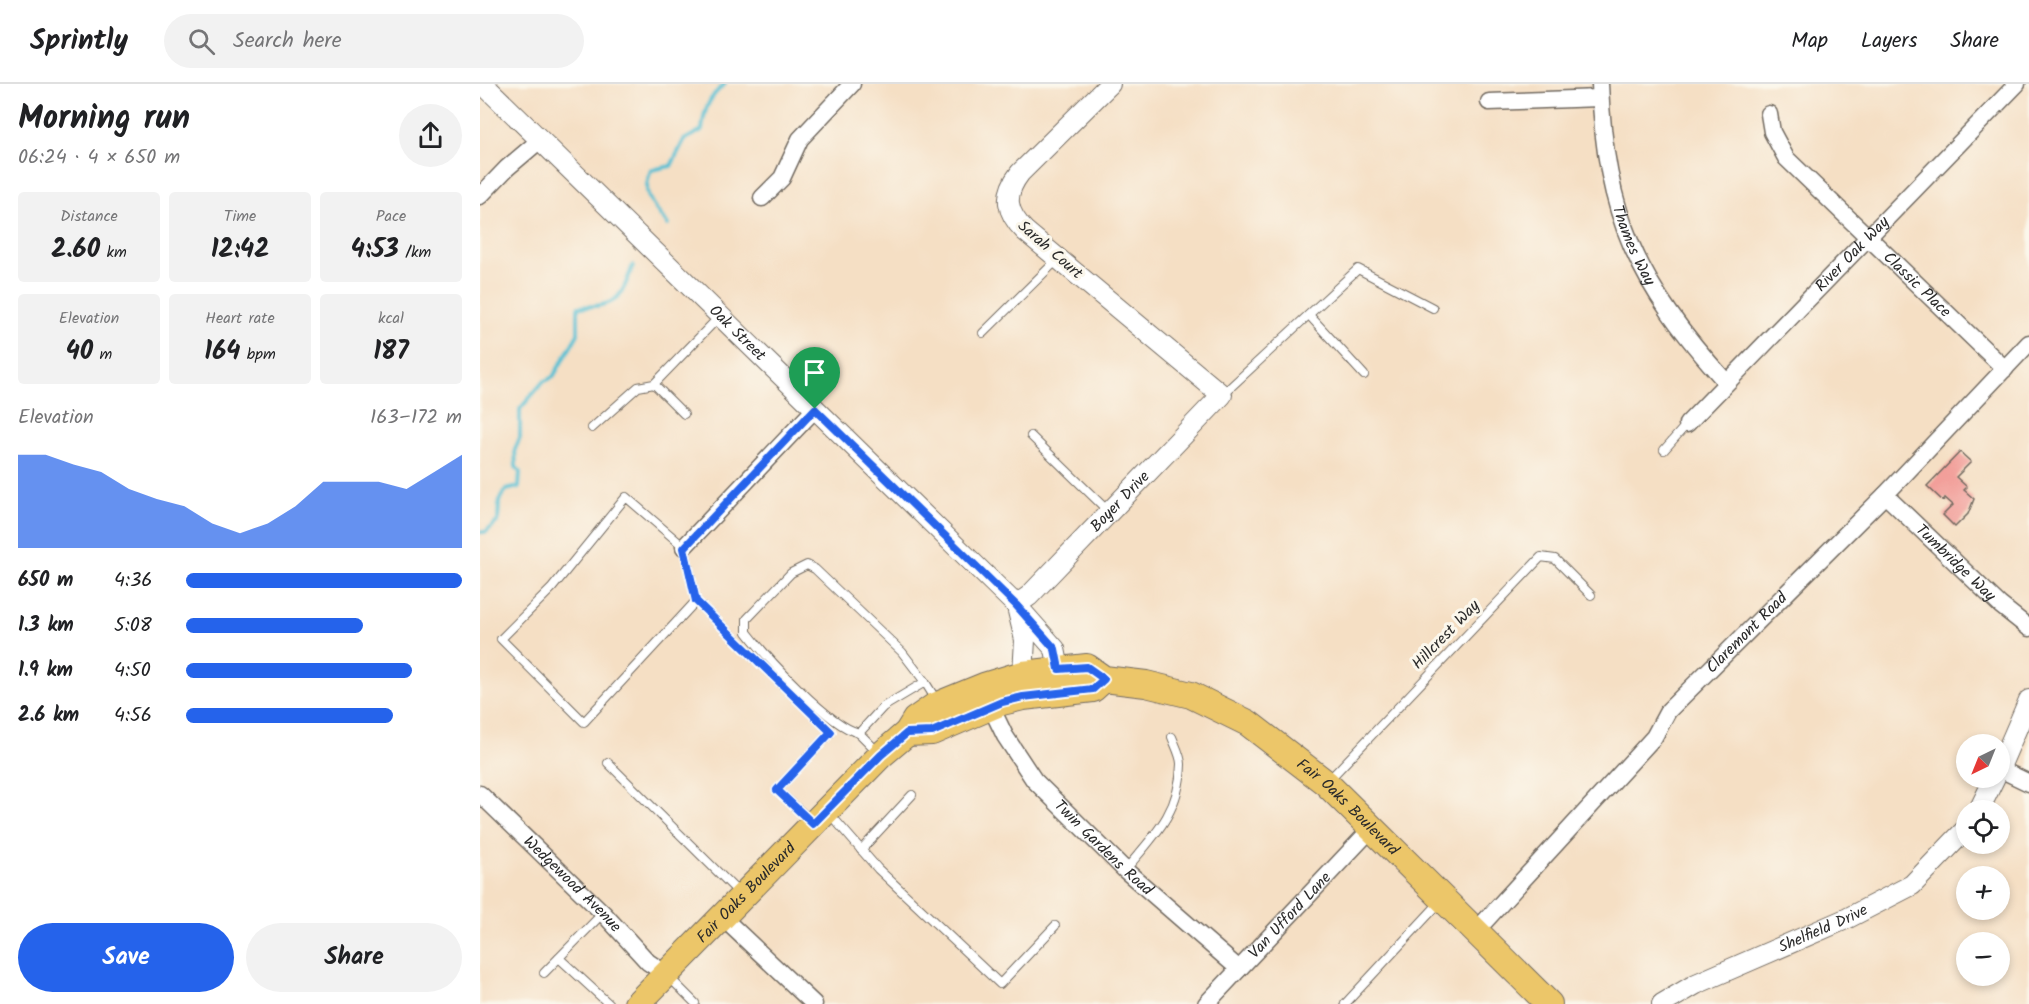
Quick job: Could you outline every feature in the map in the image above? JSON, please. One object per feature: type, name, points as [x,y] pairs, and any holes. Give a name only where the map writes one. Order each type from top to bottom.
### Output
[{"type":"main road","name":"Fair Oaks Boulevard","points":[[637,1004],[881,755],[907,733],[915,720],[939,705],[984,686],[1023,674],[1087,667],[1104,679],[1162,687],[1191,695],[1248,723],[1326,783],[1549,1004]]},
{"type":"main road","points":[[999,704],[1016,687],[1036,683],[1059,669]]},
{"type":"main road","points":[[907,733],[932,732],[999,704],[1046,692],[1093,689],[1104,679]]},
{"type":"street","name":"Oak Street","points":[[483,84],[1016,605]]},
{"type":"street","points":[[762,198],[782,178],[800,139],[852,84]]},
{"type":"street","name":"Sarah Court","points":[[1110,84],[1038,154],[1010,189],[1008,203],[1013,217],[1058,259],[1222,395]]},
{"type":"street","name":"River Oak Way","points":[[1687,424],[2017,84]]},
{"type":"street","points":[[1489,102],[1600,91]]},
{"type":"street","name":"Thames Way","points":[[1600,91],[1609,175],[1624,230],[1640,266],[1667,312],[1726,382]]},
{"type":"street","name":"Classic Place","points":[[1769,114],[1772,132],[1786,158],[2005,369]]},
{"type":"street","points":[[480,196],[507,168],[540,140]]},
{"type":"street","name":"Claremont Road","points":[[1475,932],[1654,736],[1668,711],[1885,495],[2029,343]]},
{"type":"street","name":"Boyer Drive","points":[[1016,605],[1029,596],[1222,395]]},
{"type":"street","points":[[684,548],[815,409]]},
{"type":"street","name":"Tumbridge Way","points":[[1885,495],[2000,605],[2029,628]]},
{"type":"street","points":[[1016,605],[1055,649],[1059,669]]},
{"type":"street","points":[[1016,605],[1025,640],[1023,674]]},
{"type":"street","points":[[2010,745],[2029,700]]},
{"type":"street","name":"Twin Gardens Road","points":[[999,704],[1005,736],[1034,780],[1125,870],[1239,969]]},
{"type":"street","points":[[2010,773],[2029,783]]},
{"type":"street","name":"Wedgewood Avenue","points":[[480,794],[603,913],[648,962],[666,974]]},
{"type":"street","name":"Van Ufford Lane","points":[[1206,1004],[1372,828]]},
{"type":"street","name":"Shelfield Drive","points":[[1662,1004],[1696,984],[1848,918],[1912,885],[1956,839]]},
{"type":"street","points":[[722,917],[814,1004]]},
{"type":"lane","points":[[983,333],[1058,259]]},
{"type":"lane","points":[[1222,395],[1358,270],[1433,308]]},
{"type":"lane","points":[[592,428],[638,387],[654,384],[720,315]]},
{"type":"lane","points":[[1309,315],[1364,375]]},
{"type":"lane","points":[[654,384],[684,414]]},
{"type":"lane","points":[[1664,450],[1687,424]]},
{"type":"lane","points":[[1030,436],[1110,513]]},
{"type":"lane","points":[[696,601],[584,722],[501,639],[552,588],[626,497],[684,548],[696,601],[831,732],[777,790],[820,817],[861,850],[878,869],[1000,984],[1055,926]]},
{"type":"lane","name":"Hillcrest Way","points":[[1326,783],[1541,557],[1545,555],[1555,559],[1591,595]]},
{"type":"lane","points":[[881,755],[859,733],[847,730],[827,715],[747,632],[747,619],[799,567],[807,565],[816,569],[839,589],[908,658],[939,705]]},
{"type":"lane","points":[[859,733],[883,707],[925,682]]},
{"type":"lane","points":[[1125,870],[1167,821],[1174,806],[1181,763],[1172,737]]},
{"type":"lane","points":[[608,763],[742,896]]},
{"type":"lane","points":[[861,850],[912,795]]},
{"type":"lane","points":[[1345,1004],[1442,900]]},
{"type":"lane","points":[[544,973],[603,913]]},
{"type":"lane","points":[[559,958],[609,1004]]},
{"type":"lane","points":[[666,974],[695,1003]]},
{"type":"building","points":[[1960,452],[1971,462],[1956,477],[1967,487],[1964,490],[1974,499],[1968,514],[1955,527],[1943,515],[1953,505],[1945,498],[1943,501],[1927,486]]},
{"type":"waterway","points":[[668,225],[653,206],[648,194],[647,187],[651,170],[671,166],[684,140],[702,130],[708,104],[725,84]]},
{"type":"waterway","points":[[480,532],[486,532],[498,521],[499,501],[506,490],[519,487],[520,472],[516,467],[515,449],[520,438],[520,409],[543,382],[553,377],[578,334],[578,307],[601,305],[615,299],[624,287],[633,265]]},
{"type":"route","points":[[815,409],[1016,605],[1055,649],[1059,669],[1087,667],[1104,679],[1093,689],[1046,692],[1023,697],[1002,702],[932,732],[907,733],[881,755],[813,824],[777,790],[831,732],[696,601],[684,548],[815,409]]}]
